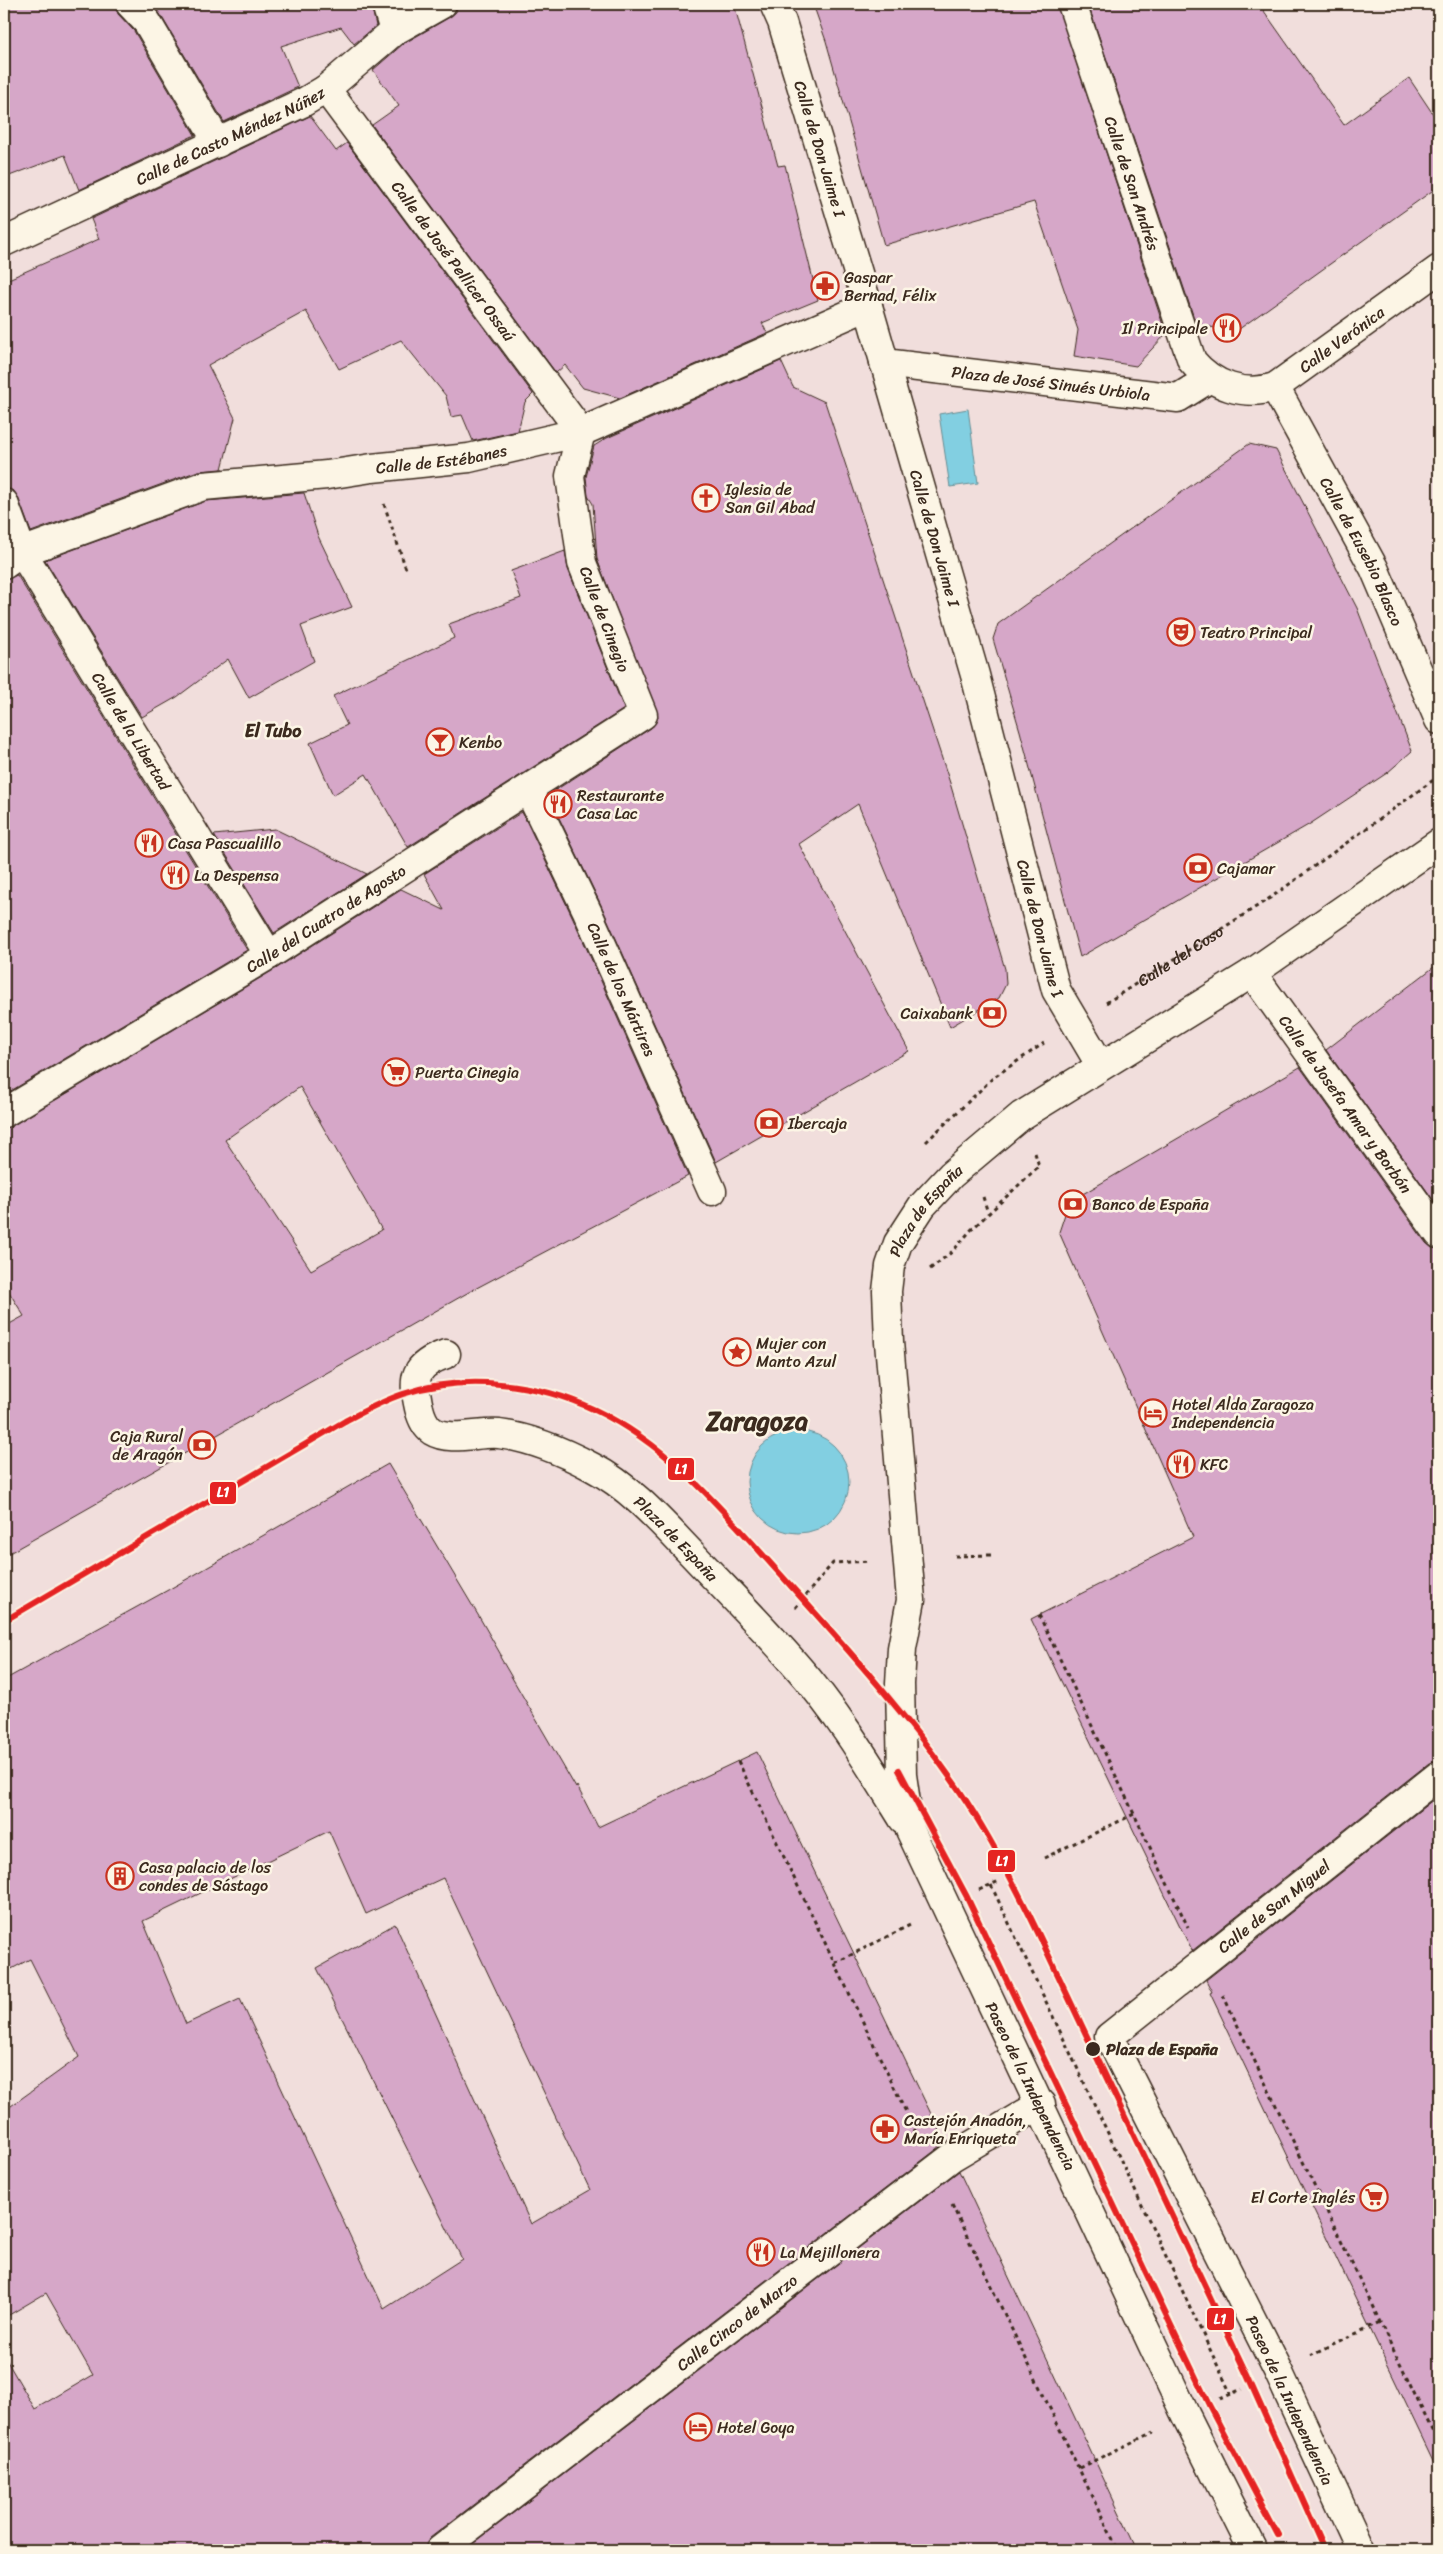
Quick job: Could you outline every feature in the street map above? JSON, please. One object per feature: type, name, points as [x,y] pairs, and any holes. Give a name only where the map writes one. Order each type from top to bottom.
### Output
[{"type":"street","points":[[130,4],[147,22],[218,143]]},
{"type":"street","points":[[386,4],[394,31]]},
{"type":"street","name":"Calle de Casto Méndez Núñez","points":[[4,242],[304,102],[326,89],[394,31],[442,4]]},
{"type":"street","name":"Calle de Don Jaime I","points":[[774,4],[785,32],[868,306],[974,675],[1056,990],[1101,1066]]},
{"type":"street","name":"Calle de San Andrés","points":[[1072,4],[1201,370]]},
{"type":"street","name":"Calle de José Pellicer Ossaú","points":[[326,89],[581,432]]},
{"type":"street","name":"Calle Verónica","points":[[1201,370],[1236,390],[1264,390],[1276,387],[1439,269]]},
{"type":"street","name":"Calle de Estébanes","points":[[13,559],[203,486],[327,475],[372,468],[469,458],[581,432],[868,306]]},
{"type":"street","name":"Plaza de José Sinués Urbiola","points":[[884,363],[1178,398],[1201,370]]},
{"type":"street","name":"Calle de Eusebio Blasco","points":[[1276,387],[1374,568],[1439,720]]},
{"type":"street","name":"Calle de Cinegio","points":[[581,432],[570,476],[582,563],[643,715]]},
{"type":"street","name":"Calle de la Libertad","points":[[4,502],[13,559],[269,955]]},
{"type":"street","name":"Calle del Cuatro de Agosto","points":[[4,1113],[269,955],[643,715]]},
{"type":"street","name":"Calle de los Mártires","points":[[528,789],[587,911],[712,1191]]},
{"type":"street","points":[[1101,1066],[1252,973],[1439,843]]},
{"type":"street","name":"Calle de Josefa Amar y Borbón","points":[[1252,973],[1439,1234]]},
{"type":"street","name":"Plaza de España","points":[[911,1600],[889,1352],[887,1291],[890,1266],[898,1243],[922,1206],[951,1175],[1021,1116],[1101,1066]]},
{"type":"street","name":"Plaza de España","points":[[446,1354],[431,1359],[421,1367],[415,1377],[419,1406],[426,1425],[432,1431],[444,1435],[499,1434],[531,1442],[592,1467],[625,1489],[679,1542],[796,1664],[837,1717],[910,1830]]},
{"type":"street","name":"Paseo de la Independencia","points":[[911,1600],[902,1648],[900,1684],[902,1775],[910,1830],[1041,2104],[1186,2416],[1253,2550]]},
{"type":"street","name":"Calle de San Miguel","points":[[1110,2037],[1439,1775]]},
{"type":"street","name":"Paseo de la Independencia","points":[[1110,2037],[1278,2371],[1361,2550]]},
{"type":"street","name":"Calle Cinco de Marzo","points":[[440,2550],[952,2157],[1041,2104]]},
{"type":"path","points":[[372,468],[406,568]]},
{"type":"path","name":"Calle del Coso","points":[[926,1142],[994,1077],[1273,896],[1439,776]]},
{"type":"path","points":[[887,1291],[929,1270],[944,1260],[988,1213],[1039,1166]]},
{"type":"path","points":[[955,1556],[991,1555]]},
{"type":"path","points":[[833,1563],[876,1560]]},
{"type":"path","points":[[1039,1615],[1190,1931]]},
{"type":"path","points":[[738,1761],[920,2139]]},
{"type":"path","points":[[1044,1858],[1134,1814]]},
{"type":"path","points":[[978,1891],[999,1881]]},
{"type":"path","points":[[991,1885],[1231,2394]]},
{"type":"path","points":[[835,1963],[919,1920]]},
{"type":"path","points":[[1218,1987],[1439,2445]]},
{"type":"path","points":[[950,2202],[1118,2550]]},
{"type":"path","points":[[1304,2359],[1380,2322]]},
{"type":"path","points":[[1220,2400],[1242,2389]]},
{"type":"path","points":[[1079,2468],[1161,2428]]},
{"type":"water","points":[[968,409],[978,483],[950,487],[939,414]]},
{"type":"water","points":[[798,1431],[817,1435],[834,1446],[845,1463],[849,1482],[845,1501],[834,1518],[817,1529],[798,1533],[779,1529],[762,1518],[751,1501],[747,1482],[751,1463],[762,1446],[779,1435]]},
{"type":"building","points":[[4,4],[115,4],[118,14],[134,31],[195,135],[79,190],[65,155],[4,178]]},
{"type":"building","points":[[151,4],[371,4],[376,26],[354,44],[341,27],[281,46],[298,87],[224,122],[160,14]]},
{"type":"building","points":[[458,4],[734,4],[778,166],[785,165],[818,300],[762,323],[767,333],[620,398],[583,388],[565,365],[556,373],[372,125],[399,106],[373,70],[403,44],[450,17],[456,12]]},
{"type":"building","points":[[813,4],[1057,4],[1166,334],[1136,366],[1074,356],[1078,330],[1034,202],[884,245],[826,41]]},
{"type":"building","points":[[1088,4],[1259,4],[1344,125],[1409,78],[1439,123],[1439,186],[1235,332],[1196,324]]},
{"type":"building","points":[[310,116],[336,151],[347,143],[533,394],[525,402],[518,431],[473,441],[462,415],[451,417],[446,396],[401,340],[339,369],[306,311],[208,365],[235,418],[222,469],[198,471],[31,532],[18,497],[14,491],[4,488],[4,281],[99,239],[91,219]]},
{"type":"building","points":[[781,361],[793,387],[825,402],[950,783],[1005,969],[1006,984],[999,998],[950,1027],[858,804],[799,844],[909,1051],[716,1162],[601,905],[548,795],[651,728],[658,717],[597,559],[593,504],[588,496],[586,477],[594,446],[607,438]]},
{"type":"building","name":"Teatro Principal","points":[[1249,444],[1276,450],[1357,608],[1412,751],[1387,773],[1310,824],[1080,957],[1020,731],[993,639],[998,624]]},
{"type":"building","points":[[304,493],[318,536],[352,607],[301,626],[314,661],[249,698],[228,659],[177,697],[142,717],[45,560],[206,501]]},
{"type":"building","points":[[565,551],[568,569],[624,709],[408,847],[366,774],[333,795],[310,743],[347,725],[333,696],[454,638],[449,624],[521,598],[511,571]]},
{"type":"building","points":[[17,575],[247,950],[4,1095],[4,580]]},
{"type":"building","points":[[522,812],[573,918],[688,1176],[469,1292],[4,1556],[4,1327],[24,1316],[4,1284],[4,1129],[277,968],[401,889],[444,910],[424,874]],"holes":[[[300,1087],[382,1230],[311,1270],[225,1140]]]},
{"type":"building","points":[[275,829],[367,874],[274,933],[214,835]]},
{"type":"building","points":[[1439,963],[1439,1208],[1326,1050]]},
{"type":"building","points":[[1300,1067],[1426,1243],[1432,1248],[1439,1249],[1439,1760],[1429,1763],[1192,1951],[1031,1619],[1193,1537],[1059,1232],[1069,1202]]},
{"type":"building","points":[[388,1464],[481,1620],[501,1655],[500,1657],[576,1788],[577,1786],[598,1827],[757,1752],[945,2143],[430,2538],[425,2550],[4,2550],[4,2356],[35,2409],[93,2375],[46,2293],[4,2318],[4,2111],[79,2057],[30,1959],[4,1973],[4,1680],[168,1590]],"holes":[[[329,1831],[366,1914],[443,1878],[590,2190],[531,2224],[395,1924],[317,1968],[462,2259],[384,2309],[240,1999],[186,2024],[143,1921]]]},
{"type":"building","points":[[1439,1795],[1439,2473],[1210,1993],[1212,1992],[1206,1980]]},
{"type":"building","points":[[959,2171],[1137,2550],[465,2550]]},
{"type":"transit line","name":"L1","points":[[4,1621],[345,1421],[380,1403],[403,1394],[451,1384],[500,1384],[525,1387],[573,1400],[623,1425],[648,1442],[696,1483],[718,1505],[851,1653],[939,1761],[972,1810],[1007,1870],[1038,1933],[1247,2375],[1325,2550]]},
{"type":"transit line","name":"L1","points":[[899,1770],[967,1897],[1209,2405],[1278,2536]]},
{"type":"place","name":"Gaspar Bernad, Félix","points":[[825,286]]},
{"type":"place","name":"Il Principale","points":[[1227,328]]},
{"type":"place","name":"Iglesia de San Gil Abad","points":[[706,498]]},
{"type":"place","name":"Teatro Principal","points":[[1181,632]]},
{"type":"place","name":"Kenbo","points":[[440,742]]},
{"type":"place","name":"Restaurante Casa Lac","points":[[558,804]]},
{"type":"place","name":"Casa Pascualillo","points":[[149,843]]},
{"type":"place","name":"Cajamar","points":[[1198,868]]},
{"type":"place","name":"La Despensa","points":[[175,875]]},
{"type":"place","name":"Caixabank","points":[[992,1013]]},
{"type":"place","name":"Puerta Cinegia","points":[[396,1072]]},
{"type":"place","name":"Ibercaja","points":[[769,1123]]},
{"type":"place","name":"Banco de España","points":[[1073,1204]]},
{"type":"place","name":"Mujer con Manto Azul","points":[[737,1352]]},
{"type":"place","name":"Hotel Alda Zaragoza Independencia","points":[[1153,1413]]},
{"type":"place","name":"Caja Rural de Aragón","points":[[202,1445]]},
{"type":"place","name":"KFC","points":[[1181,1464]]},
{"type":"place","name":"Casa palacio de los condes de Sástago","points":[[120,1876]]},
{"type":"place","name":"Plaza de España","points":[[1093,2049]]},
{"type":"place","name":"Castejón Anadón, María Enriqueta","points":[[885,2129]]},
{"type":"place","name":"El Corte Inglés","points":[[1374,2197]]},
{"type":"place","name":"La Mejillonera","points":[[761,2252]]},
{"type":"place","name":"Hotel Goya","points":[[698,2427]]},
{"type":"district","name":"El Tubo","points":[[273,731]]},
{"type":"district","name":"Zaragoza","points":[[757,1421]]}]
